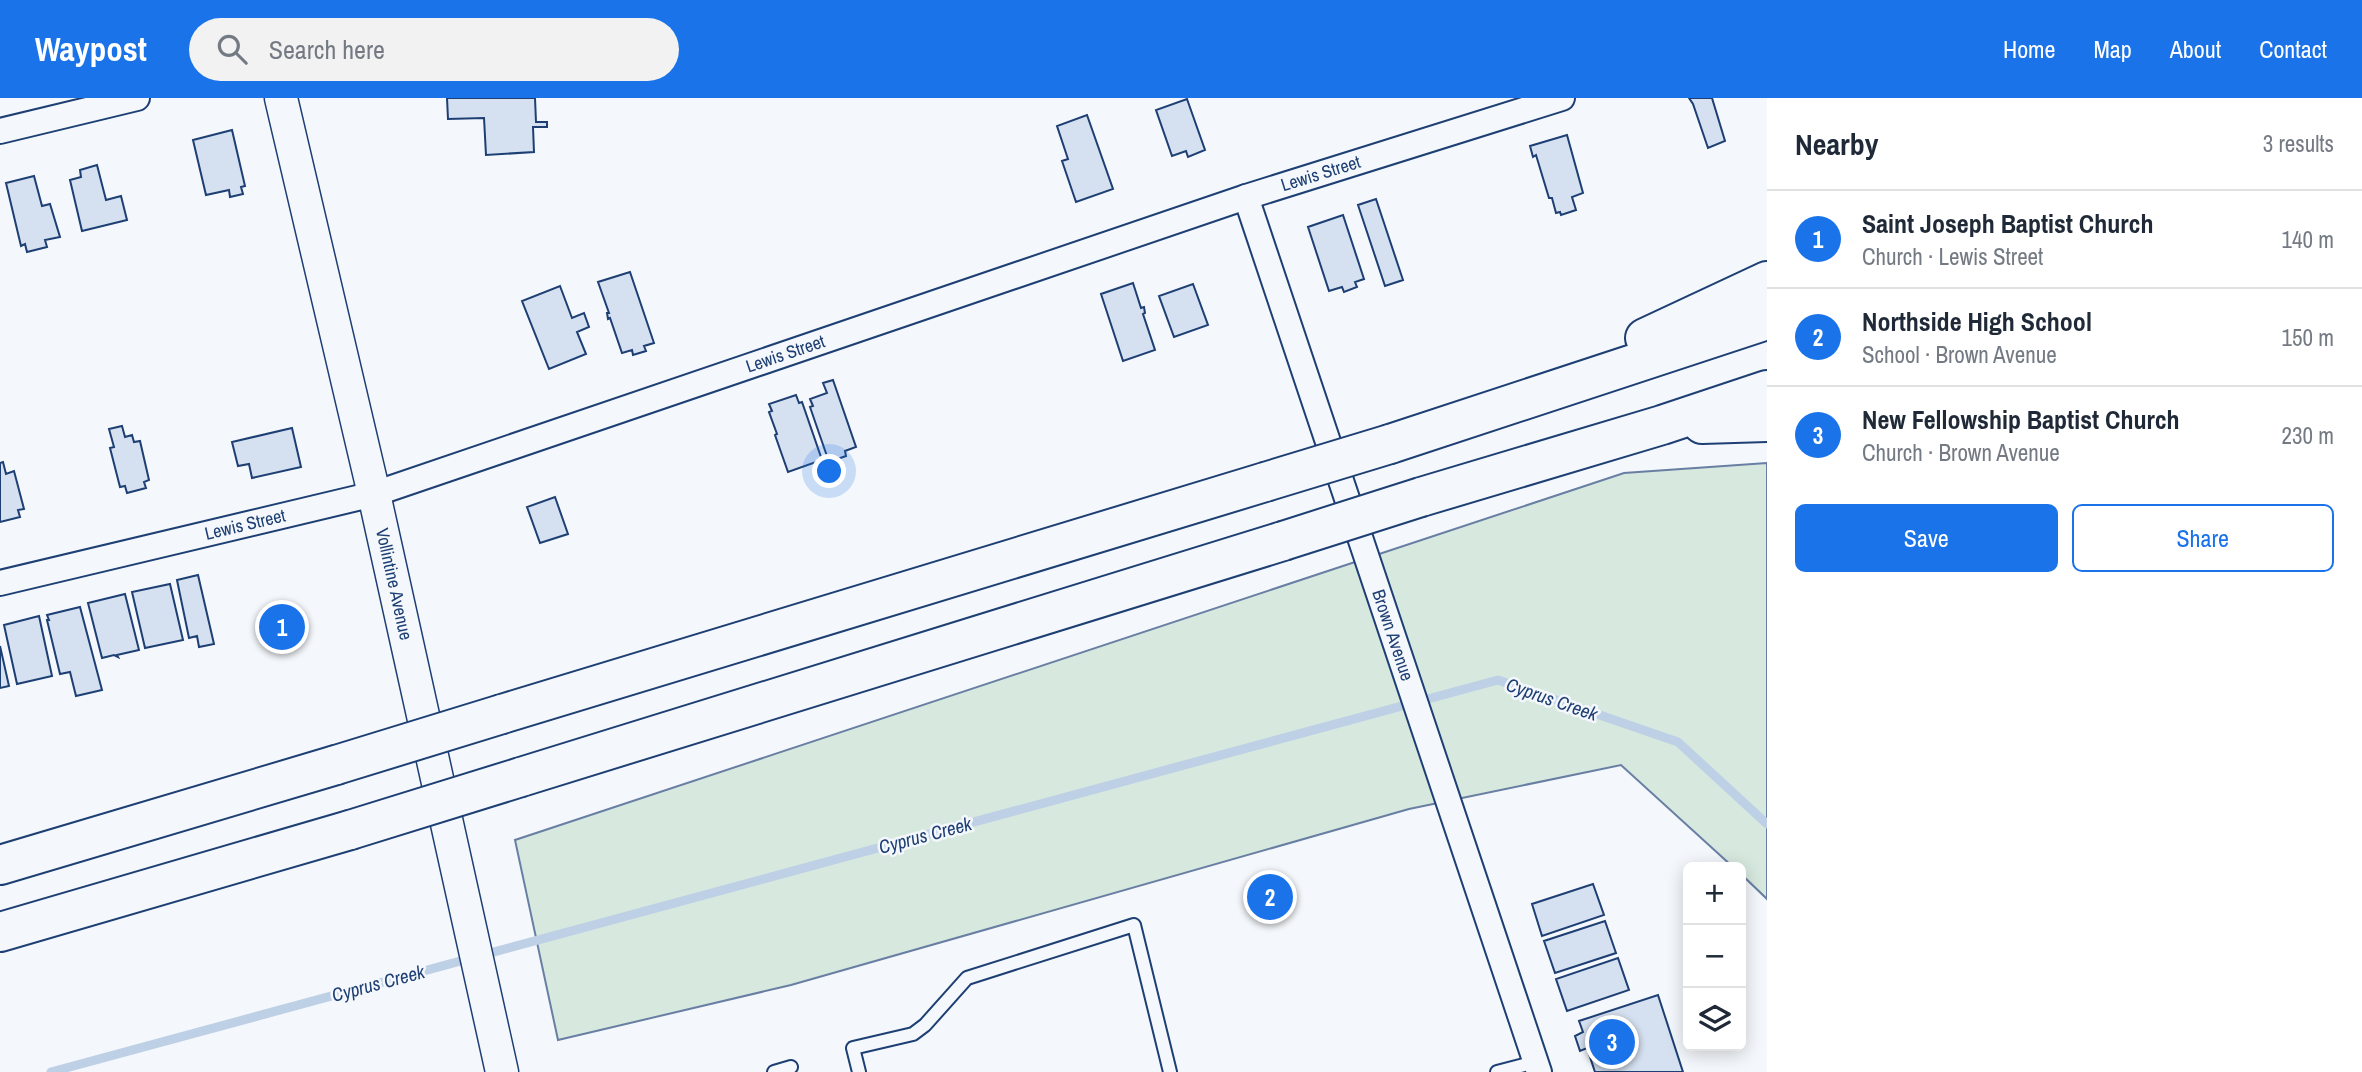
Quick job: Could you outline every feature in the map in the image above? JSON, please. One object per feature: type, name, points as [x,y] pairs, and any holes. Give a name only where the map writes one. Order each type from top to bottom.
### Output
[{"type":"highway","points":[[1473,416],[1767,281]]},
{"type":"highway","points":[[0,865],[1391,444],[1767,320]]},
{"type":"highway","points":[[0,932],[350,830],[1421,496],[1662,425],[1767,390]]},
{"type":"highway","points":[[1662,425],[1767,422]]},
{"type":"street","points":[[0,131],[137,98]]},
{"type":"street","name":"Vollintine Avenue","points":[[281,98],[374,494],[488,1012],[494,1070]]},
{"type":"street","name":"Lewis Street","points":[[0,583],[374,494],[1246,197],[1562,98]]},
{"type":"street","name":"Brown Avenue","points":[[1246,197],[1537,1067]]},
{"type":"lane","points":[[859,1072],[853,1048],[913,1034],[925,1025],[967,978],[1134,925],[1170,1072]]},
{"type":"lane","points":[[774,1072],[791,1067]]},
{"type":"lane","points":[[1497,1072],[1537,1067]]},
{"type":"shaded area","points":[[1767,463],[1767,899],[1746,879],[1746,862],[1728,862],[1621,765],[1409,809],[791,985],[558,1040],[515,840],[1624,473]]},
{"type":"building","points":[[447,98],[535,98],[536,122],[547,122],[547,127],[533,127],[534,152],[486,155],[484,118],[448,119]]},
{"type":"building","points":[[1689,98],[1712,98],[1725,141],[1708,148]]},
{"type":"building","points":[[1187,99],[1205,150],[1188,157],[1186,151],[1172,156],[1156,110]]},
{"type":"building","points":[[1087,115],[1113,189],[1076,202],[1062,161],[1068,159],[1057,126]]},
{"type":"building","points":[[232,130],[245,186],[241,187],[243,194],[230,197],[229,190],[206,195],[193,140]]},
{"type":"building","points":[[1567,135],[1583,193],[1572,197],[1576,210],[1561,215],[1560,212],[1556,213],[1552,198],[1549,198],[1536,155],[1533,157],[1530,146]]},
{"type":"building","points":[[97,165],[106,200],[121,196],[127,220],[82,231],[70,180],[81,177],[80,170]]},
{"type":"building","points":[[34,176],[42,206],[50,204],[60,237],[45,240],[47,247],[27,252],[25,244],[21,246],[6,183]]},
{"type":"building","points":[[1376,199],[1403,280],[1385,286],[1358,205]]},
{"type":"building","points":[[1343,215],[1364,279],[1355,282],[1357,287],[1344,292],[1342,287],[1329,291],[1308,227]]},
{"type":"building","points":[[630,272],[654,343],[644,346],[646,351],[633,355],[632,350],[622,353],[610,318],[608,319],[609,313],[598,282]]},
{"type":"building","points":[[1133,283],[1141,308],[1144,307],[1143,314],[1155,350],[1123,361],[1101,294]]},
{"type":"building","points":[[1193,284],[1208,325],[1174,337],[1159,296]]},
{"type":"building","points":[[560,286],[572,318],[584,313],[589,327],[577,332],[586,354],[549,369],[522,301]]},
{"type":"building","points":[[833,380],[856,447],[845,451],[846,456],[829,462],[810,407],[813,406],[810,399],[827,393],[823,383]]},
{"type":"building","points":[[796,395],[799,403],[802,402],[822,460],[788,472],[775,435],[777,434],[769,404]]},
{"type":"building","points":[[122,426],[125,437],[132,435],[134,442],[140,441],[149,480],[144,482],[146,488],[127,493],[125,486],[120,487],[110,448],[114,447],[109,429]]},
{"type":"building","points":[[292,428],[301,467],[252,478],[249,464],[238,466],[232,442]]},
{"type":"building","points":[[3,462],[6,474],[14,471],[24,509],[18,510],[20,517],[0,522],[0,463]]},
{"type":"building","points":[[555,497],[568,534],[540,543],[527,507]]},
{"type":"building","points":[[198,575],[214,644],[199,647],[197,636],[189,638],[177,580]]},
{"type":"building","points":[[170,584],[183,640],[145,648],[132,592]]},
{"type":"building","points":[[125,594],[139,650],[117,655],[118,657],[114,655],[102,658],[88,603]]},
{"type":"building","points":[[80,607],[102,690],[76,696],[70,672],[60,674],[47,615]]},
{"type":"building","points":[[39,616],[52,676],[17,684],[4,625]]},
{"type":"building","points":[[0,646],[9,686],[0,688]]},
{"type":"building","points":[[1593,884],[1604,915],[1542,936],[1532,904]]},
{"type":"building","points":[[1605,921],[1616,953],[1555,973],[1544,941]]},
{"type":"building","points":[[1618,958],[1629,990],[1567,1011],[1556,979]]},
{"type":"building","points":[[1658,995],[1683,1072],[1595,1072],[1587,1048],[1580,1051],[1575,1036],[1583,1032],[1579,1021]]},
{"type":"waterway","name":"Cyprus Creek","points":[[51,1072],[1498,680],[1678,742],[1767,824]]},
{"type":"place","name":"Saint Joseph Baptist Church","points":[[282,627]]},
{"type":"place","name":"Northside High School","points":[[1270,897]]},
{"type":"place","name":"New Fellowship Baptist Church","points":[[1612,1042]]}]
